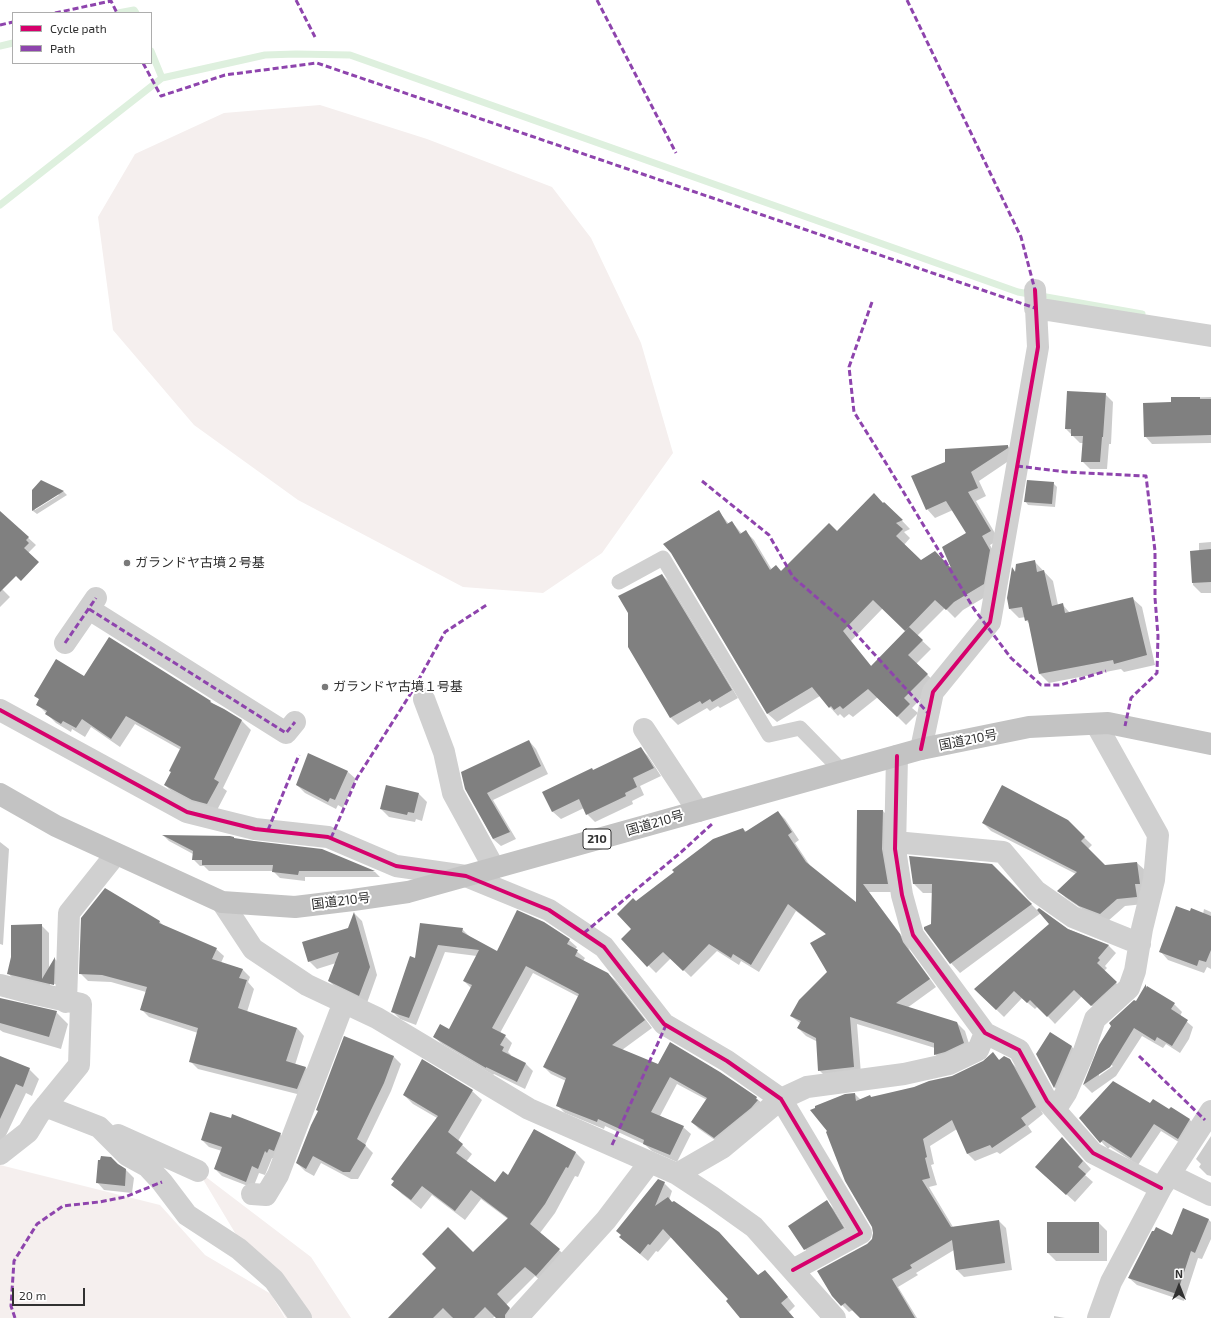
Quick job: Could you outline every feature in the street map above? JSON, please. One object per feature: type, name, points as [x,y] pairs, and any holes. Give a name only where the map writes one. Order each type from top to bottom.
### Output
[{"type":"highway","name":"国道210号","points":[[0,794],[56,826],[222,902],[295,907],[408,892],[921,749],[1029,727],[1108,723],[1211,744]]},
{"type":"street","points":[[921,749],[933,692],[990,622],[1038,347],[1035,299],[1211,336]]},
{"type":"street","points":[[65,643],[92,604],[286,733],[295,722]]},
{"type":"street","points":[[424,699],[444,752],[453,793],[494,868]]},
{"type":"street","points":[[0,710],[187,812],[256,829],[328,837],[396,866],[466,876],[549,910],[604,947],[664,1024],[727,1061],[781,1099],[861,1233],[793,1270]]},
{"type":"street","points":[[1055,1110],[1066,1093],[1083,1054],[1095,1019],[1129,988],[1135,971],[1142,929],[1154,880],[1158,834],[1096,724]]},
{"type":"street","points":[[644,729],[698,811]]},
{"type":"street","points":[[897,756],[895,842],[902,896],[914,935],[986,1033],[1019,1050],[1046,1101],[1093,1153],[1166,1182],[1211,1195]]},
{"type":"street","points":[[895,842],[1002,852],[1036,891],[1073,917],[1140,944]]},
{"type":"street","points":[[66,1002],[69,913],[116,854]]},
{"type":"street","points":[[222,902],[254,949],[307,985],[377,1018],[529,1109],[677,1174],[712,1196],[754,1227],[835,1318]]},
{"type":"street","points":[[0,985],[66,1002],[80,1004],[80,1065],[45,1106],[28,1132],[0,1154]]},
{"type":"street","points":[[252,1194],[266,1195],[278,1175],[344,1002]]},
{"type":"street","points":[[677,1174],[722,1148],[781,1099],[807,1087],[904,1074],[949,1064],[978,1050],[986,1033]]},
{"type":"street","points":[[45,1106],[99,1127],[198,1170]]},
{"type":"street","points":[[1098,1318],[1111,1282],[1166,1182],[1211,1111]]},
{"type":"street","points":[[99,1127],[127,1155],[147,1166],[162,1182],[187,1215],[239,1249],[274,1280],[301,1318]]},
{"type":"street","points":[[517,1318],[606,1220],[650,1162]]},
{"type":"lane","points":[[619,582],[663,558],[768,735],[800,728],[842,771]]},
{"type":"shaded area","points":[[320,105],[427,139],[552,187],[591,238],[641,343],[673,453],[602,553],[543,593],[463,587],[298,500],[194,425],[113,330],[98,217],[135,154],[224,113]]},
{"type":"shaded area","points":[[0,1165],[160,1205],[205,1255],[271,1294],[285,1318],[0,1318]]},
{"type":"shaded area","points":[[198,1171],[311,1257],[351,1318],[286,1318]]},
{"type":"building","points":[[1067,391],[1106,393],[1100,462],[1081,462],[1083,436],[1071,436],[1071,429],[1065,429]]},
{"type":"building","points":[[1171,397],[1200,397],[1200,399],[1211,399],[1211,435],[1144,437],[1143,403],[1171,402]]},
{"type":"building","points":[[1008,445],[1008,448],[971,472],[978,488],[968,492],[991,531],[982,536],[990,550],[984,584],[954,602],[946,610],[935,600],[905,631],[873,600],[843,631],[871,666],[909,627],[923,640],[908,655],[928,674],[904,698],[910,704],[897,717],[868,689],[843,709],[840,706],[834,710],[831,706],[829,708],[812,687],[767,714],[671,553],[663,544],[719,510],[727,524],[732,521],[740,534],[746,530],[770,570],[776,565],[781,571],[829,523],[837,531],[874,493],[903,520],[896,523],[903,529],[896,536],[921,560],[935,551],[951,568],[942,547],[966,533],[946,501],[926,510],[911,476],[945,462],[945,449]]},
{"type":"building","points":[[41,480],[64,491],[32,511],[32,490]]},
{"type":"building","points":[[1027,480],[1054,482],[1052,504],[1024,502]]},
{"type":"building","points":[[0,511],[29,537],[26,540],[29,543],[24,548],[39,562],[21,581],[16,576],[0,592]]},
{"type":"building","points":[[1211,549],[1211,582],[1192,583],[1190,551]]},
{"type":"building","points":[[1035,560],[1037,572],[1044,570],[1052,606],[1063,603],[1065,613],[1133,597],[1147,655],[1114,664],[1113,660],[1039,674],[1028,620],[1025,621],[1022,607],[1009,609],[1007,598],[1012,567],[1015,572],[1016,564]]},
{"type":"building","points":[[662,574],[732,690],[712,702],[710,699],[702,704],[700,701],[670,718],[628,647],[628,613],[618,596]]},
{"type":"building","points":[[109,637],[211,701],[210,702],[242,720],[214,779],[219,782],[207,804],[192,800],[164,785],[181,747],[126,716],[111,739],[82,719],[76,728],[63,721],[61,724],[45,714],[47,711],[36,705],[39,699],[34,696],[56,659],[84,676]]},
{"type":"building","points":[[529,740],[541,766],[487,793],[510,832],[493,839],[465,789],[461,772]]},
{"type":"building","points":[[641,747],[654,768],[633,778],[637,787],[625,793],[626,796],[586,815],[579,799],[552,812],[542,792]]},
{"type":"building","points":[[308,753],[348,771],[335,800],[330,798],[328,802],[296,785]]},
{"type":"building","points":[[386,785],[419,793],[414,813],[408,812],[407,815],[380,809]]},
{"type":"building","points":[[1002,785],[1068,820],[1085,837],[1081,841],[1105,865],[1137,862],[1140,884],[1135,884],[1137,897],[1117,899],[1100,914],[1079,906],[1057,891],[1077,872],[982,823]]},
{"type":"building","points":[[857,810],[883,810],[882,849],[888,884],[863,884],[900,934],[903,942],[930,979],[896,1003],[957,1022],[964,1043],[945,1052],[934,1055],[934,1043],[850,1017],[854,1067],[818,1071],[816,1038],[797,1028],[801,1021],[790,1016],[799,1000],[827,972],[810,943],[826,934],[788,904],[751,965],[733,954],[731,958],[709,944],[683,971],[663,952],[647,967],[621,939],[631,929],[617,914],[633,898],[636,901],[674,872],[672,870],[713,839],[743,828],[745,832],[778,811],[792,832],[788,835],[806,862],[856,902]]},
{"type":"building","points":[[162,835],[230,836],[254,841],[322,849],[375,871],[299,871],[298,875],[272,872],[273,865],[202,865],[202,860],[192,860],[193,851]]},
{"type":"building","points":[[909,856],[992,864],[1032,904],[950,964],[924,929],[924,927],[931,924],[932,884],[913,884]]},
{"type":"building","points":[[105,888],[160,921],[159,923],[217,948],[212,959],[243,969],[239,978],[247,980],[238,1008],[297,1028],[286,1061],[306,1067],[297,1089],[189,1062],[198,1028],[140,1010],[147,987],[102,975],[79,974],[81,918]]},
{"type":"building","points":[[1176,906],[1190,911],[1191,908],[1211,916],[1211,950],[1206,962],[1199,960],[1197,966],[1159,952]]},
{"type":"building","points":[[1039,908],[1068,929],[1109,945],[1098,958],[1100,960],[1097,963],[1117,982],[1091,1006],[1074,990],[1047,1017],[1030,1000],[1027,1003],[1014,991],[996,1010],[974,989],[1049,924],[1037,910]]},
{"type":"building","points":[[517,910],[544,922],[570,939],[567,944],[578,950],[575,956],[608,973],[645,1020],[612,1045],[658,1064],[670,1042],[720,1072],[757,1097],[756,1099],[758,1100],[751,1108],[714,1138],[691,1122],[707,1098],[670,1077],[651,1112],[684,1126],[670,1155],[643,1144],[644,1140],[598,1119],[597,1122],[556,1106],[566,1078],[543,1067],[579,994],[526,966],[492,1028],[506,1035],[500,1045],[504,1047],[502,1051],[526,1063],[517,1082],[486,1068],[433,1037],[440,1024],[449,1029],[472,985],[463,981],[479,950],[438,945],[409,1018],[391,1012],[410,956],[415,958],[420,923],[463,928],[462,932],[497,951]]},
{"type":"building","points":[[354,912],[370,967],[359,996],[328,981],[339,952],[308,962],[302,942],[348,928]]},
{"type":"building","points":[[42,924],[42,979],[55,957],[54,985],[7,974],[11,957],[11,925]]},
{"type":"building","points":[[1146,984],[1146,988],[1147,986],[1175,1003],[1171,1009],[1188,1020],[1172,1046],[1157,1037],[1155,1041],[1134,1028],[1110,1067],[1083,1085],[1099,1045],[1111,1026],[1109,1023],[1134,1000],[1136,1001]]},
{"type":"building","points":[[0,998],[57,1011],[49,1037],[0,1023]]},
{"type":"building","points":[[1050,1032],[1072,1046],[1054,1088],[1036,1054]]},
{"type":"building","points":[[344,1036],[394,1056],[384,1083],[357,1139],[366,1145],[350,1172],[343,1172],[313,1156],[306,1169],[296,1163],[318,1111],[316,1110]]},
{"type":"building","points":[[993,1052],[999,1060],[1004,1056],[1010,1059],[1036,1107],[1021,1118],[1026,1125],[992,1148],[990,1145],[967,1154],[952,1120],[923,1139],[927,1157],[925,1158],[930,1178],[922,1180],[951,1227],[999,1220],[1005,1263],[956,1270],[952,1240],[910,1265],[912,1268],[892,1279],[915,1318],[860,1318],[845,1303],[841,1306],[832,1296],[817,1271],[867,1244],[872,1239],[872,1227],[845,1181],[826,1132],[827,1131],[810,1110],[815,1108],[815,1106],[845,1094],[855,1093],[856,1101],[870,1095],[871,1097],[952,1076],[983,1061]]},
{"type":"building","points":[[0,1056],[30,1068],[23,1087],[16,1084],[0,1119]]},
{"type":"building","points":[[422,1059],[473,1090],[448,1132],[463,1144],[456,1153],[495,1182],[503,1171],[508,1175],[534,1129],[576,1152],[568,1168],[566,1167],[545,1204],[530,1224],[560,1249],[536,1276],[525,1267],[497,1294],[510,1308],[505,1315],[505,1318],[496,1318],[485,1307],[474,1318],[453,1318],[443,1308],[433,1318],[388,1318],[436,1268],[422,1254],[448,1227],[473,1252],[508,1218],[471,1190],[455,1211],[422,1186],[411,1200],[391,1185],[394,1181],[391,1179],[438,1116],[403,1095]]},
{"type":"building","points":[[1113,1081],[1150,1103],[1153,1099],[1169,1109],[1171,1107],[1190,1119],[1178,1139],[1154,1124],[1131,1158],[1103,1140],[1100,1143],[1079,1118]]},
{"type":"building","points":[[210,1112],[231,1118],[232,1114],[281,1133],[274,1151],[269,1149],[267,1153],[265,1151],[258,1169],[252,1166],[246,1182],[214,1169],[222,1147],[201,1140]]},
{"type":"building","points":[[1062,1137],[1083,1161],[1078,1167],[1086,1174],[1066,1195],[1035,1167]]},
{"type":"building","points":[[101,1156],[111,1157],[126,1169],[125,1186],[96,1183],[98,1160],[100,1160]]},
{"type":"building","points":[[658,1179],[665,1182],[655,1206],[668,1197],[672,1202],[674,1201],[719,1232],[758,1275],[765,1270],[788,1297],[781,1303],[794,1318],[740,1318],[726,1301],[728,1299],[663,1229],[650,1245],[648,1244],[640,1254],[619,1237],[621,1235],[616,1231]]},
{"type":"building","points":[[827,1200],[844,1228],[804,1250],[788,1226]]},
{"type":"building","points":[[1183,1208],[1209,1219],[1195,1253],[1191,1251],[1177,1294],[1128,1278],[1152,1231],[1154,1231],[1156,1227],[1172,1235]]},
{"type":"building","points":[[1047,1222],[1099,1222],[1099,1253],[1047,1253]]},
{"type":"waterway","points":[[123,12],[134,10],[135,12]]},
{"type":"waterway","points":[[0,46],[12,43]]},
{"type":"waterway","points":[[152,53],[162,78]]},
{"type":"waterway","points":[[0,205],[162,78],[265,55],[350,55],[1018,292],[1142,314]]},
{"type":"marked path","points":[[296,0],[315,37]]},
{"type":"marked path","points":[[597,0],[676,153]]},
{"type":"marked path","points":[[907,0],[1021,237],[1035,290]]},
{"type":"marked path","points":[[60,12],[111,1],[116,12]]},
{"type":"marked path","points":[[0,25],[12,22]]},
{"type":"marked path","points":[[144,64],[161,96],[225,75],[317,63],[1035,308]]},
{"type":"marked path","points":[[872,302],[849,367],[854,412],[974,609],[1011,658],[1041,685],[1060,685],[1106,671]]},
{"type":"marked path","points":[[1017,466],[1066,472],[1146,476],[1155,551],[1155,598],[1158,636],[1157,673],[1131,698],[1125,726]]},
{"type":"marked path","points":[[702,481],[769,535],[793,577],[845,622],[928,713]]},
{"type":"marked path","points":[[65,643],[96,598]]},
{"type":"marked path","points":[[331,838],[357,778],[413,690],[445,632],[488,604]]},
{"type":"marked path","points":[[89,609],[286,733],[295,722]]},
{"type":"marked path","points":[[268,830],[299,755]]},
{"type":"marked path","points":[[584,933],[679,854],[712,824]]},
{"type":"marked path","points":[[612,1145],[666,1025]]},
{"type":"marked path","points":[[1139,1056],[1205,1120]]},
{"type":"marked path","points":[[15,1318],[11,1306],[14,1261],[37,1224],[63,1206],[99,1202],[125,1197],[162,1182]]},
{"type":"cycle path","points":[[921,749],[933,692],[990,622],[1038,347],[1035,290]]},
{"type":"cycle path","points":[[0,710],[187,812],[255,829],[328,837],[396,866],[466,876],[549,910],[604,947],[664,1024],[727,1061],[781,1099],[861,1233],[793,1270]]},
{"type":"cycle path","points":[[897,756],[895,849],[902,895],[913,935],[985,1033],[1019,1050],[1047,1101],[1093,1153],[1161,1188]]},
{"type":"place","name":"ガランドヤ古墳２号基","points":[[127,563]]},
{"type":"place","name":"ガランドヤ古墳１号基","points":[[325,687]]}]
